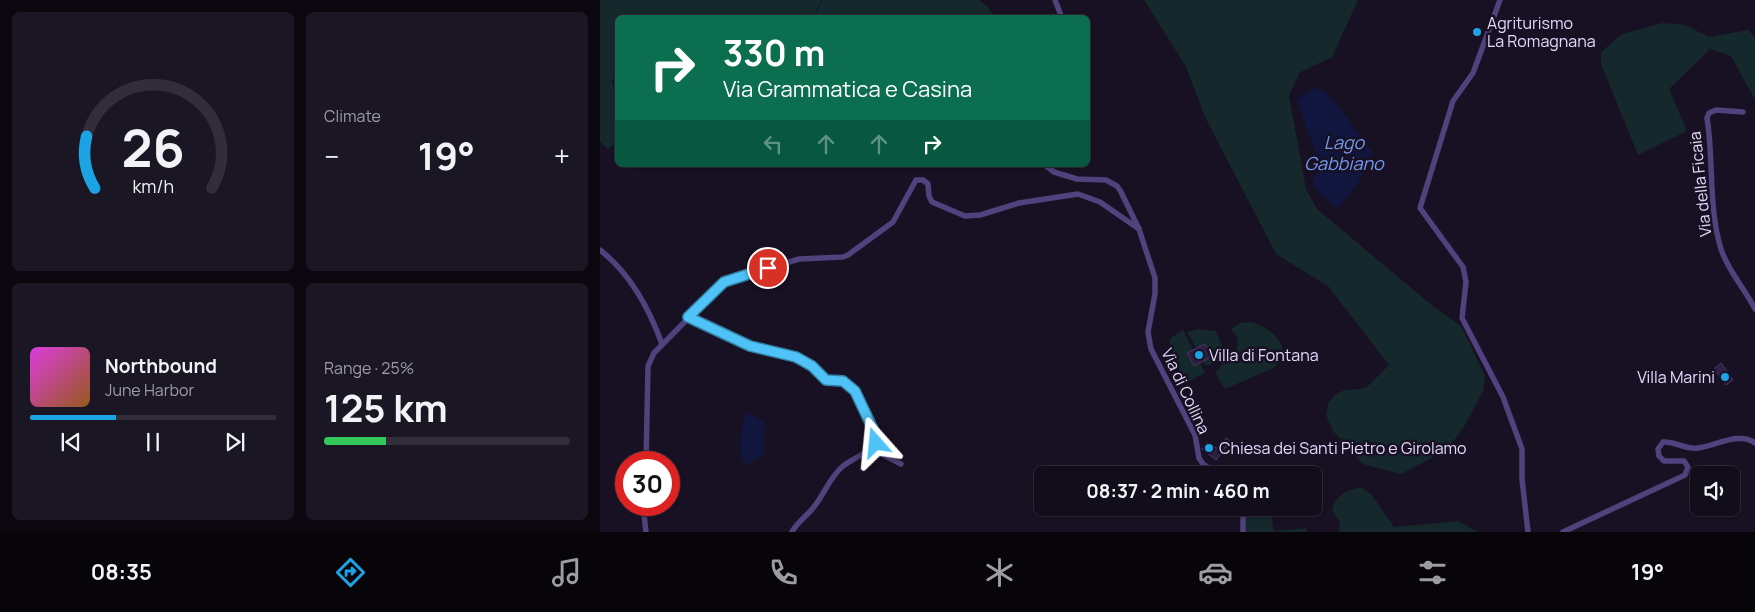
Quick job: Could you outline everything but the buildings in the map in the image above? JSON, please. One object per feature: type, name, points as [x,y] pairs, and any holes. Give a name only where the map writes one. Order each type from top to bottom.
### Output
[{"type":"street","points":[[1055,0],[1061,15]]},
{"type":"street","points":[[1500,0],[1474,73],[1453,101],[1420,208],[1463,267],[1466,282],[1462,318],[1502,397],[1522,450],[1522,479],[1528,532]]},
{"type":"street","name":"Via della Ficaia","points":[[1743,112],[1716,110],[1709,113],[1707,118],[1713,202],[1718,237],[1724,259],[1755,309]]},
{"type":"street","name":"Via di Collina","points":[[1046,167],[1060,175],[1085,180],[1102,179],[1114,184],[1121,192],[1139,229],[1156,281],[1148,332],[1151,349],[1194,435],[1199,458],[1206,466]]},
{"type":"street","points":[[646,451],[648,366],[651,357],[688,317],[721,284],[731,279],[799,260],[843,257],[848,254],[893,222],[914,182],[918,179],[928,184],[929,196],[932,202],[965,216],[980,215],[1019,203],[1078,194],[1100,202],[1139,229]]},
{"type":"street","points":[[600,250],[614,261],[636,288],[650,314],[662,344]]},
{"type":"street","points":[[688,317],[750,346],[796,357],[812,366],[826,380],[843,381],[855,391],[868,418],[876,441],[872,449],[859,454],[842,467],[825,487],[813,508],[797,523],[792,532]]},
{"type":"street","points":[[1562,532],[1685,475],[1688,467],[1684,461],[1664,461],[1659,456],[1658,449],[1663,442],[1693,449],[1740,438],[1749,439],[1755,443]]},
{"type":"street","points":[[872,449],[902,464]]},
{"type":"street","points":[[644,516],[646,532]]},
{"type":"street","points":[[1242,532],[1243,516]]},
{"type":"green space","points":[[600,0],[979,0],[988,7],[993,15],[615,15],[615,78],[612,80],[615,91],[615,144],[608,149],[600,142]]},
{"type":"green space","points":[[1144,0],[1358,0],[1332,57],[1299,73],[1289,96],[1306,189],[1317,209],[1434,307],[1461,326],[1485,376],[1483,391],[1465,425],[1444,450],[1401,474],[1363,464],[1333,431],[1326,415],[1328,404],[1335,395],[1342,391],[1366,388],[1389,365],[1328,286],[1276,254],[1205,117],[1186,67]]},
{"type":"green space","points":[[1663,23],[1685,25],[1709,37],[1748,30],[1755,37],[1755,100],[1731,56],[1710,49],[1669,89],[1687,131],[1638,155],[1601,64],[1601,52],[1622,34]]},
{"type":"green space","points":[[1251,322],[1263,327],[1279,340],[1282,346],[1283,359],[1273,368],[1225,389],[1215,373],[1237,348],[1238,339],[1231,329],[1241,323]]},
{"type":"green space","points":[[1198,329],[1216,331],[1226,356],[1209,365],[1205,365],[1203,361],[1211,357],[1205,344],[1196,348],[1187,332]]},
{"type":"green space","points":[[1183,330],[1193,350],[1187,354],[1194,366],[1200,363],[1205,373],[1184,384],[1169,341]]},
{"type":"green space","points":[[1362,488],[1371,494],[1394,527],[1458,521],[1478,532],[1339,532],[1340,522],[1332,510],[1336,500],[1347,491]]},
{"type":"green space","points":[[1245,516],[1272,516],[1275,531],[1306,528],[1308,532],[1245,532]]},
{"type":"water","name":"Lago Gabbiano","points":[[1314,88],[1323,91],[1333,99],[1372,151],[1363,173],[1338,208],[1319,194],[1312,184],[1317,171],[1320,170],[1319,161],[1296,100]]},
{"type":"water","points":[[749,413],[765,422],[764,452],[746,465],[741,455],[740,442],[744,417]]},
{"type":"waterway","points":[[814,15],[822,0]]},
{"type":"waterway","points":[[600,164],[615,146]]},
{"type":"waterway","points":[[629,167],[667,213]]},
{"type":"waterway","points":[[1424,207],[1460,256]]},
{"type":"waterway","points":[[1464,262],[1468,271],[1468,283]]},
{"type":"waterway","points":[[1466,304],[1472,327],[1495,371],[1504,394]]},
{"type":"waterway","points":[[1577,401],[1613,489]]},
{"type":"waterway","points":[[1525,452],[1526,488]]},
{"type":"place","name":"Agriturismo La Romagnana","points":[[1477,32]]},
{"type":"place","name":"Villa di Fontana","points":[[1199,355]]},
{"type":"place","name":"Villa Marini","points":[[1725,377]]},
{"type":"place","name":"Chiesa dei Santi Pietro e Girolamo","points":[[1209,448]]},
{"type":"route","points":[[768,268],[724,282],[688,317],[750,346],[796,357],[812,366],[826,380],[843,381],[855,391],[872,427],[876,443]]}]
